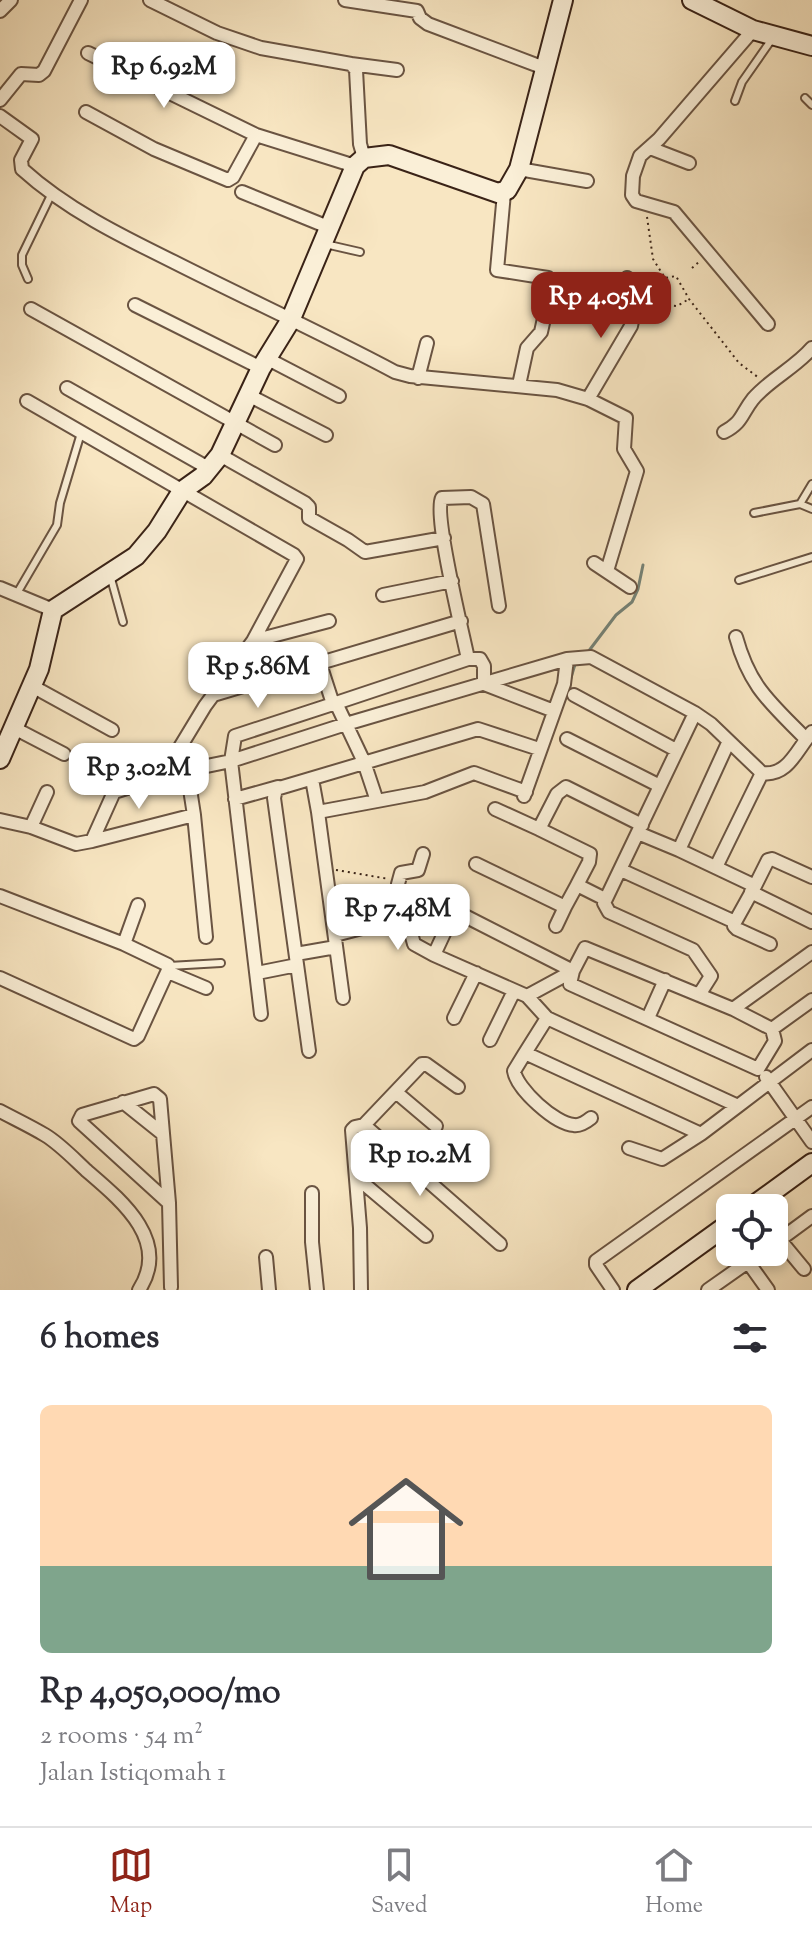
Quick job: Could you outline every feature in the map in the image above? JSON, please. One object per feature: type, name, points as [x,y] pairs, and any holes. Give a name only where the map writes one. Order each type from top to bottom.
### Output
[{"type":"street","points":[[0,11],[11,0]]},
{"type":"street","points":[[0,100],[21,74],[39,75],[44,71],[81,0]]},
{"type":"street","points":[[150,0],[217,33],[261,48],[397,70]]},
{"type":"street","points":[[173,12],[179,0]]},
{"type":"street","points":[[345,0],[418,5],[420,18],[428,24],[547,69]]},
{"type":"street","points":[[519,385],[527,348],[539,337],[552,282],[548,278],[497,270],[504,193],[519,169],[563,0]]},
{"type":"street","points":[[692,0],[753,30],[812,46]]},
{"type":"street","points":[[753,30],[640,156],[633,176],[632,195],[643,204],[669,208],[674,212],[768,324]]},
{"type":"street","points":[[88,53],[256,135],[360,162],[374,155],[400,158],[504,193]]},
{"type":"street","points":[[0,759],[39,669],[53,610],[136,556],[157,531],[182,491],[215,462],[264,363],[290,321],[360,162],[356,70],[351,64]]},
{"type":"street","points":[[86,112],[154,149],[228,180],[233,177],[256,135]]},
{"type":"street","points":[[0,116],[32,139],[21,160],[22,169],[52,193],[108,229],[395,372],[418,378],[557,390],[588,399],[626,419],[624,449],[637,471],[607,571]]},
{"type":"street","points":[[650,148],[689,163]]},
{"type":"street","points":[[519,169],[587,181]]},
{"type":"street","points":[[242,192],[325,236]]},
{"type":"street","points":[[588,399],[631,326],[636,290],[627,278]]},
{"type":"street","points":[[135,305],[339,396]]},
{"type":"street","points":[[31,309],[275,445]]},
{"type":"street","points":[[418,378],[427,343]]},
{"type":"street","points":[[724,432],[737,425],[747,407],[766,386],[812,348]]},
{"type":"street","points":[[67,388],[305,503],[309,507],[309,518],[365,552],[444,538]]},
{"type":"street","points":[[248,395],[326,435]]},
{"type":"street","points":[[27,401],[297,559],[253,641],[213,695],[162,777]]},
{"type":"street","points":[[468,659],[444,538],[441,499],[471,497],[482,502],[499,606]]},
{"type":"street","points":[[594,563],[630,587]]},
{"type":"street","points":[[383,595],[452,581]]},
{"type":"street","points":[[6,593],[53,610]]},
{"type":"street","points":[[253,641],[329,621]]},
{"type":"street","points":[[213,695],[461,621]]},
{"type":"street","points":[[92,841],[114,792],[187,770],[231,761],[346,724],[586,656],[695,713],[711,724],[762,773],[775,773],[809,736],[787,722],[751,680],[736,637]]},
{"type":"street","points":[[261,1014],[231,761],[234,737],[468,659],[480,659],[484,666],[484,684]]},
{"type":"street","points":[[318,812],[425,792],[474,773],[524,795],[564,684],[567,659]]},
{"type":"street","points":[[320,664],[335,704],[364,762],[377,801]]},
{"type":"street","points":[[484,684],[554,711]]},
{"type":"street","points":[[32,686],[112,730]]},
{"type":"street","points":[[574,695],[676,750]]},
{"type":"street","points":[[695,713],[605,899],[605,907],[609,912],[697,953],[711,976],[699,995]]},
{"type":"street","points":[[14,728],[64,754]]},
{"type":"street","points":[[235,799],[478,729],[539,749]]},
{"type":"street","points":[[567,739],[660,786]]},
{"type":"street","points":[[679,850],[728,743]]},
{"type":"street","points":[[82,762],[130,787]]},
{"type":"street","points":[[187,770],[206,937]]},
{"type":"street","points":[[716,867],[762,773]]},
{"type":"street","points":[[312,779],[343,998]]},
{"type":"street","points":[[278,787],[274,798],[309,1051]]},
{"type":"street","points":[[539,829],[557,794],[564,787],[716,867],[812,922]]},
{"type":"street","points":[[31,827],[47,792]]},
{"type":"street","points":[[495,809],[590,854],[589,862],[556,926]]},
{"type":"street","points":[[0,820],[31,827],[76,844],[194,815]]},
{"type":"street","points":[[423,854],[418,870],[401,873],[398,881],[416,947],[521,993],[547,1018],[738,1106]]},
{"type":"street","points":[[770,944],[734,926],[769,859],[812,877]]},
{"type":"street","points":[[476,864],[565,907]]},
{"type":"street","points":[[621,870],[735,922]]},
{"type":"street","points":[[577,885],[605,899]]},
{"type":"street","points":[[0,896],[124,944],[206,988]]},
{"type":"street","points":[[124,944],[138,905]]},
{"type":"street","points":[[257,973],[406,915],[443,907]]},
{"type":"street","points":[[434,955],[453,914],[459,913],[573,971]]},
{"type":"street","points":[[758,1069],[775,1041],[772,1029],[733,1009],[585,948],[570,984],[758,1069],[771,1081],[812,1142]]},
{"type":"street","points":[[733,1009],[812,952]]},
{"type":"street","points":[[0,978],[134,1039],[168,969]]},
{"type":"street","points":[[490,1040],[521,993],[573,971]]},
{"type":"street","points":[[454,1018],[476,973]]},
{"type":"street","points":[[648,1018],[665,980]]},
{"type":"street","points":[[772,1029],[812,1000]]},
{"type":"street","points":[[547,1018],[514,1071],[515,1078],[525,1092],[547,1111],[570,1125],[578,1126],[591,1118]]},
{"type":"street","points":[[629,1148],[662,1159],[701,1134],[812,1050]]},
{"type":"street","points":[[525,1053],[701,1134]]},
{"type":"street","points":[[361,1290],[352,1130],[364,1125],[424,1063],[458,1087]]},
{"type":"street","points":[[397,1093],[436,1126]]},
{"type":"street","points":[[169,1203],[79,1121],[82,1115],[154,1094],[158,1097],[169,1203],[172,1289]]},
{"type":"street","points":[[123,1102],[163,1134]]},
{"type":"street","points":[[613,1290],[596,1261],[812,1107]]},
{"type":"street","points":[[0,1111],[47,1136],[121,1201],[141,1226],[149,1263],[146,1279],[139,1290]]},
{"type":"street","points":[[364,1125],[500,1244]]},
{"type":"street","points":[[769,1194],[812,1163]]},
{"type":"street","points":[[357,1178],[426,1236]]},
{"type":"street","points":[[312,1193],[312,1242],[317,1290]]},
{"type":"street","points":[[788,1234],[812,1216]]},
{"type":"street","points":[[637,1290],[716,1233]]},
{"type":"street","points":[[788,1253],[804,1269]]},
{"type":"street","points":[[266,1257],[269,1290]]},
{"type":"street","points":[[149,1263],[172,1289]]},
{"type":"street","points":[[708,1290],[742,1266]]},
{"type":"street","points":[[751,1266],[768,1290]]},
{"type":"lane","points":[[735,101],[742,82],[774,36]]},
{"type":"lane","points":[[805,98],[812,105]]},
{"type":"lane","points":[[28,279],[22,265],[22,255],[52,193]]},
{"type":"lane","points":[[325,236],[360,252]]},
{"type":"lane","points":[[6,593],[57,525],[60,503],[81,432]]},
{"type":"lane","points":[[800,504],[812,484]]},
{"type":"lane","points":[[754,513],[800,504],[812,509]]},
{"type":"lane","points":[[739,580],[812,557]]},
{"type":"lane","points":[[110,575],[123,622]]},
{"type":"lane","points":[[168,969],[221,963]]},
{"type":"path","points":[[643,204],[653,259],[666,279],[676,276],[689,299],[739,363],[751,370],[766,386]]},
{"type":"path","points":[[636,304],[677,306],[689,299]]},
{"type":"path","points":[[327,870],[398,881]]},
{"type":"waterway","points":[[588,652],[616,615],[632,602],[643,565]]},
{"type":"waterway","points":[[570,681],[576,661]]}]
